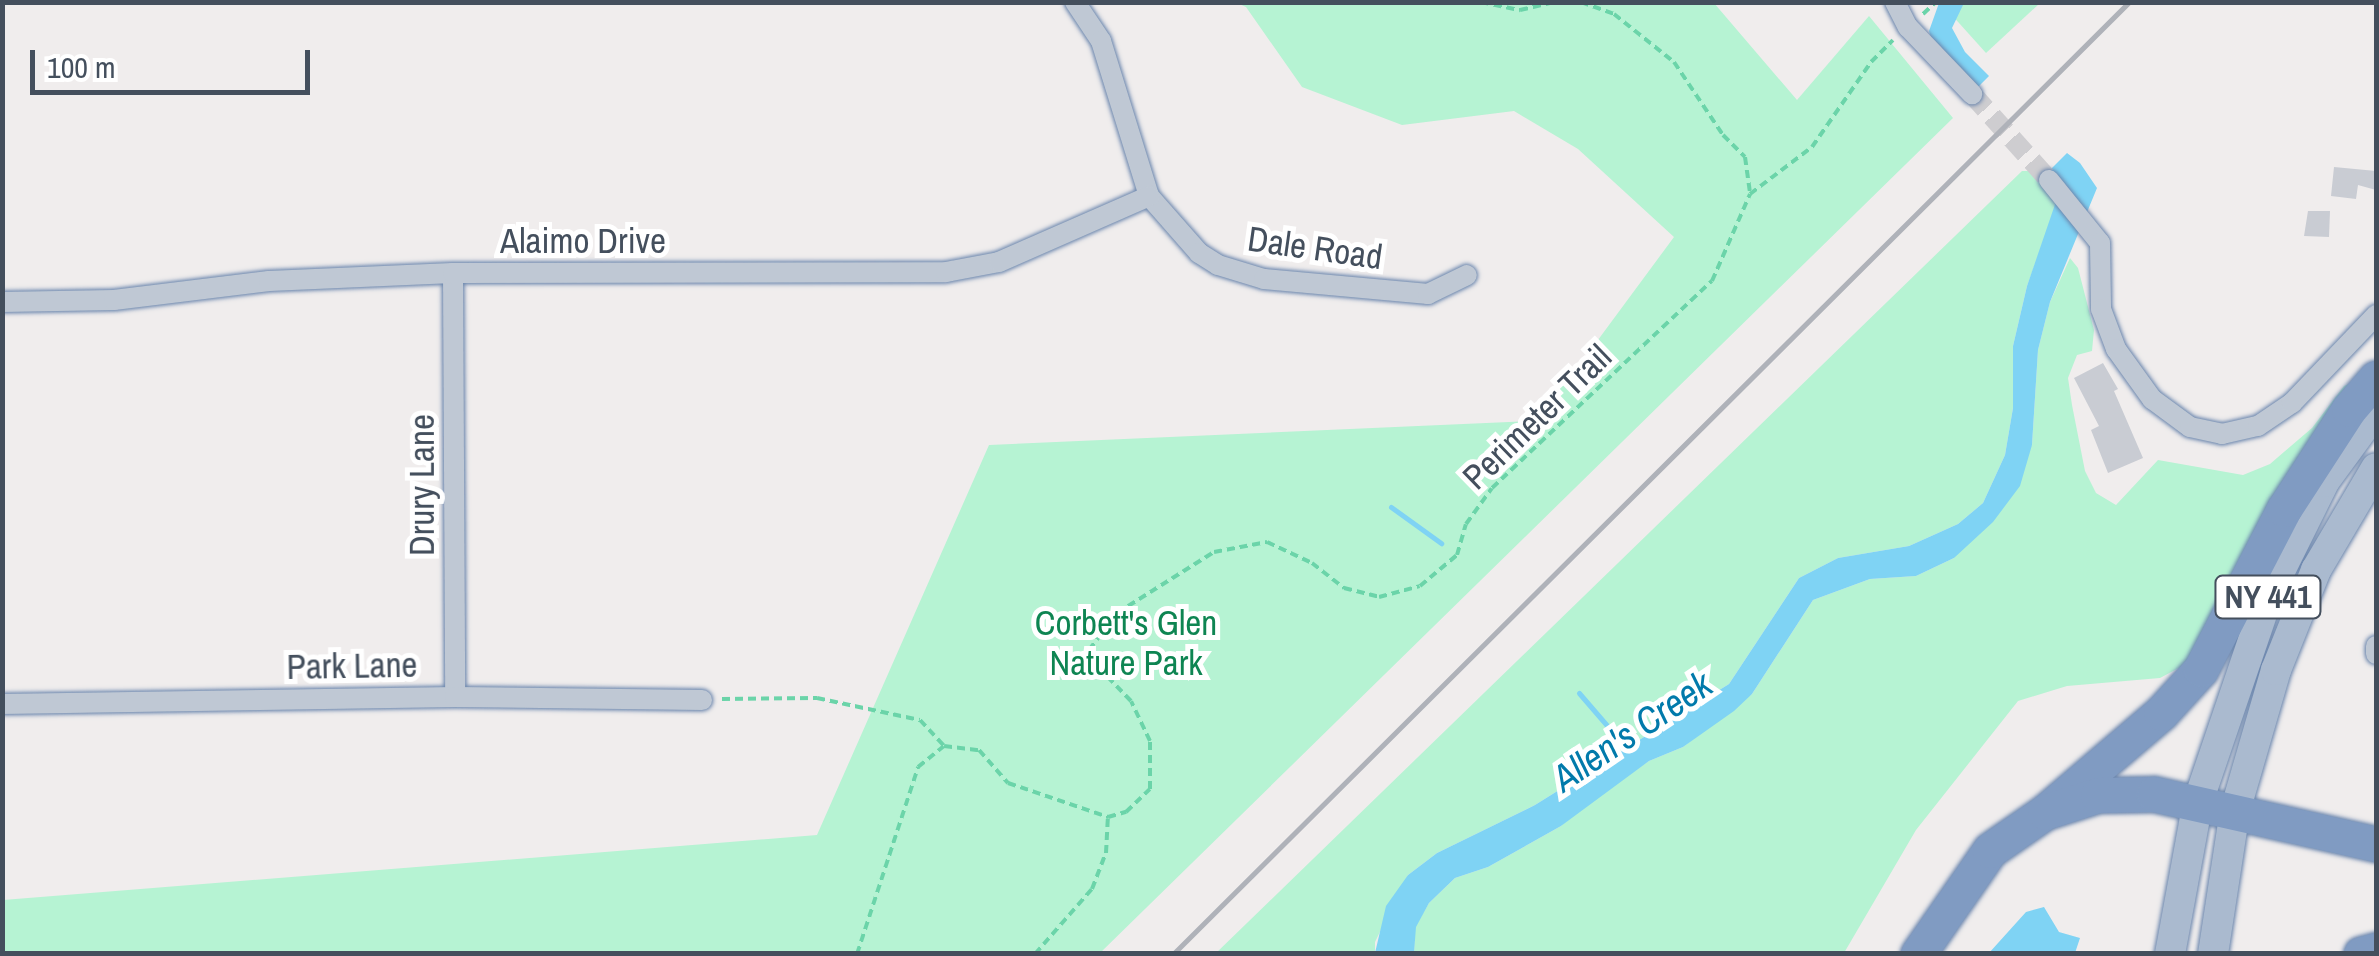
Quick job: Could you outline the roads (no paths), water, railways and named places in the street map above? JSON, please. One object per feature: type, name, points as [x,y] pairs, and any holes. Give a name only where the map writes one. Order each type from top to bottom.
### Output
[{"type":"highway","points":[[1918,954],[1990,850],[2045,812],[2162,713],[2202,669],[2284,509],[2349,408],[2376,378]]},
{"type":"highway","points":[[2045,812],[2125,792],[2198,802],[2376,844]]},
{"type":"highway","points":[[2361,954],[2376,950]]},
{"type":"main road","name":"NY 441","points":[[2170,954],[2198,802],[2270,591],[2324,482],[2376,411]]},
{"type":"main road","name":"NY 441","points":[[2213,948],[2235,811],[2276,670],[2316,570],[2376,468]]},
{"type":"street","name":"Dale Road","points":[[1075,2],[1101,41],[1149,196],[1200,253],[1238,273],[1428,294],[1467,275]]},
{"type":"street","points":[[1895,2],[1908,27],[1972,94]]},
{"type":"street","points":[[2053,184],[2095,233],[2101,249],[2101,309],[2116,349],[2152,399],[2190,427],[2206,432],[2241,432],[2292,404],[2376,315]]},
{"type":"street","name":"Alaimo Drive","points":[[2,302],[114,300],[269,281],[453,273],[946,272],[999,262],[1149,196]]},
{"type":"street","name":"Drury Lane","points":[[453,273],[455,697]]},
{"type":"street","points":[[2376,646],[2376,654]]},
{"type":"street","name":"Park Lane","points":[[2,704],[455,697],[702,700]]},
{"type":"water","points":[[1939,3],[1964,3],[1952,28],[1965,52],[1989,76],[1974,91],[1933,45],[1929,31]]},
{"type":"water","points":[[2067,153],[2080,163],[2097,188],[2050,302],[2038,350],[2032,445],[2020,486],[1993,522],[1954,558],[1916,576],[1870,579],[1813,600],[1752,694],[1734,711],[1683,747],[1649,761],[1561,826],[1488,867],[1455,878],[1429,903],[1416,927],[1414,953],[1375,953],[1386,906],[1408,875],[1437,853],[1535,805],[1729,684],[1799,578],[1838,558],[1909,546],[1958,524],[1983,503],[2005,455],[2013,408],[2013,346],[2027,286],[2061,187],[2049,171]]},
{"type":"water","points":[[2044,907],[2059,932],[2080,938],[2075,953],[1989,953],[2026,912]]},
{"type":"waterway","points":[[1391,507],[1441,543]]},
{"type":"waterway","name":"Allen's Creek","points":[[1579,693],[1629,751]]},
{"type":"tunnel","points":[[1972,94],[2049,180]]},
{"type":"railway","points":[[1173,954],[2129,2]]},
{"type":"park label","name":"Corbett's Glen Nature Park","points":[[1126,643]]}]
